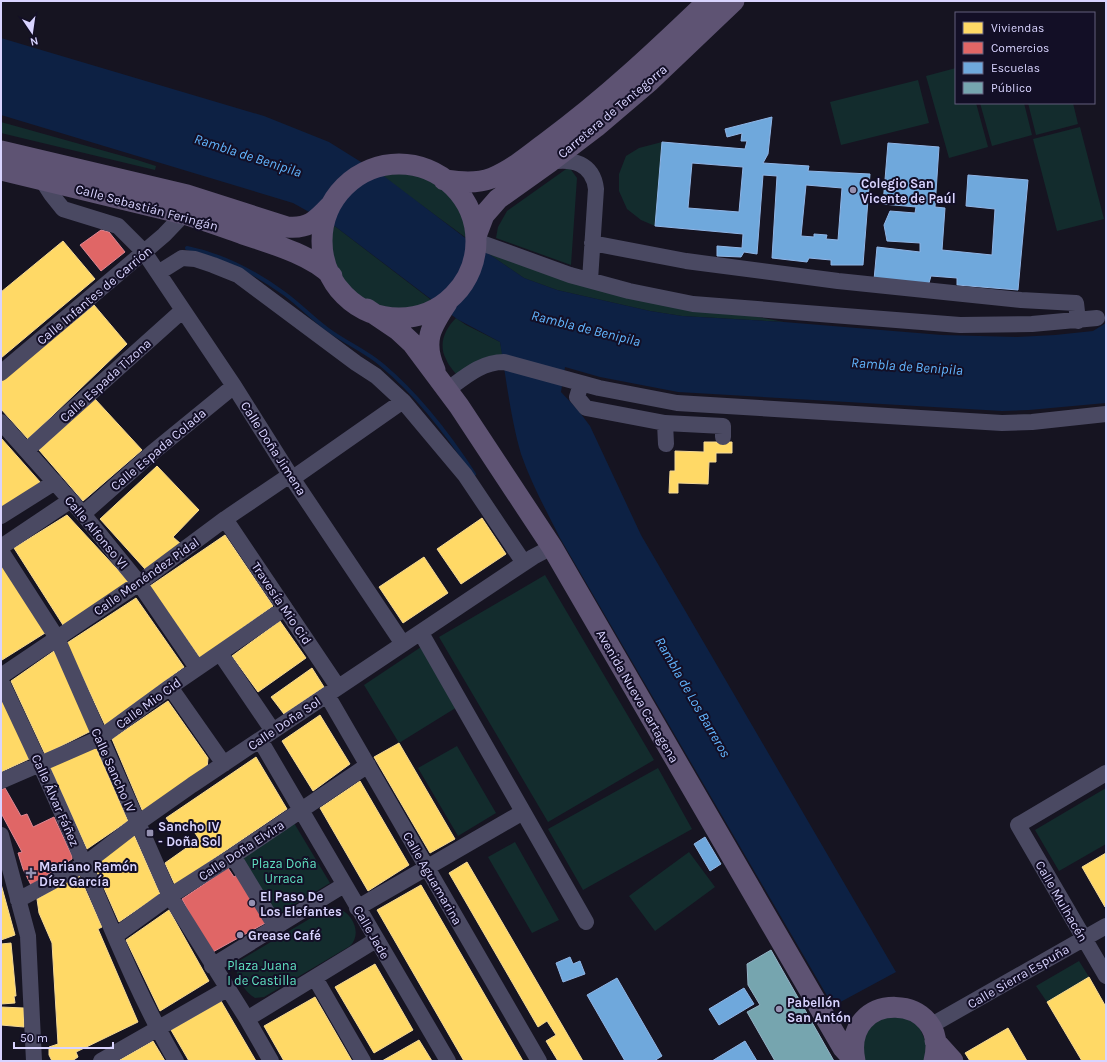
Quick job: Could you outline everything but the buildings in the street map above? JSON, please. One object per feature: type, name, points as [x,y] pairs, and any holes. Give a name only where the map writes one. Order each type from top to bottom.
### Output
[{"type":"main road","name":"Carretera de Tentegorra","points":[[444,180],[468,182],[491,178],[505,171],[538,149],[569,126],[632,73],[708,1]]},
{"type":"main road","name":"Carretera de Tentegorra","points":[[476,241],[484,215],[498,199],[596,127],[650,81],[734,1]]},
{"type":"main road","name":"Calle Sebastián Feringán","points":[[1,151],[187,195],[282,226],[300,227],[309,225],[325,215]]},
{"type":"main road","points":[[445,304],[424,314],[407,317],[390,317],[367,309],[347,295],[332,276],[323,254],[322,239],[325,215],[340,190],[360,174],[372,169],[391,165],[408,165],[419,167],[428,171],[444,180],[458,193],[472,217],[476,241]]},
{"type":"main road","name":"Calle Sebastián Feringán","points":[[1,170],[184,214],[276,245],[317,264],[332,276]]},
{"type":"main road","name":"Avenida Nueva Cartagena","points":[[446,388],[432,361],[429,338],[431,328],[445,304],[461,287],[469,274],[474,260],[476,241]]},
{"type":"main road","name":"Avenida Nueva Cartagena","points":[[367,309],[407,338],[446,388],[552,547],[843,1048],[855,1061]]},
{"type":"main road","name":"Avenida Nueva Cartagena","points":[[822,1012],[837,1024],[847,1026],[859,1024],[870,1015],[882,1009],[899,1007],[912,1010],[920,1015],[933,1043]]},
{"type":"main road","points":[[855,1061],[853,1047],[855,1035],[859,1026],[870,1015]]},
{"type":"main road","points":[[933,1043],[953,1061]]},
{"type":"street","points":[[550,162],[560,160],[575,162],[588,170],[595,182],[596,189],[590,280]]},
{"type":"street","name":"Calle Doña Jimena","points":[[42,180],[63,209],[118,226],[144,252],[184,310],[291,476],[403,644]]},
{"type":"street","name":"Calle Infantes de Carrión","points":[[1,373],[164,235],[184,214]]},
{"type":"street","points":[[476,241],[570,275],[629,291],[693,304],[776,312],[960,325],[1032,324],[1078,321],[1097,318]]},
{"type":"street","points":[[592,243],[686,261],[838,281],[1021,300],[1076,302],[1078,321]]},
{"type":"street","points":[[158,273],[182,258],[195,259],[238,275],[376,376],[403,401],[465,475],[524,563]]},
{"type":"street","name":"Calle Espada Tizona","points":[[27,450],[184,310]]},
{"type":"street","points":[[446,388],[483,366],[490,363],[504,362],[581,384],[640,397],[678,403],[1002,423],[1032,422],[1106,414]]},
{"type":"street","points":[[581,384],[577,397],[586,408],[665,423],[723,426],[722,437]]},
{"type":"street","name":"Calle Espada Colada","points":[[83,514],[152,453],[234,386]]},
{"type":"street","name":"Calle Menéndez Pidal","points":[[1,676],[140,583],[225,519],[403,401]]},
{"type":"street","name":"Calle Alfonso VI","points":[[1,422],[71,500],[140,583],[197,668]]},
{"type":"street","points":[[665,423],[666,444]]},
{"type":"street","points":[[1,516],[55,482]]},
{"type":"street","points":[[1,547],[71,500]]},
{"type":"street","name":"Travesía Mio Cid","points":[[225,519],[285,608],[333,691]]},
{"type":"street","name":"Calle Doña Sol","points":[[18,900],[85,864],[138,823],[224,764],[524,563],[552,547]]},
{"type":"street","name":"Calle Sancho IV","points":[[1,551],[57,638],[170,896],[271,1061]]},
{"type":"street","name":"Calle Mio Cid","points":[[1,781],[100,738],[197,668],[220,654],[285,608]]},
{"type":"street","points":[[420,633],[586,922]]},
{"type":"street","points":[[220,654],[273,731]]},
{"type":"street","name":"Calle Álvar Fáñez","points":[[1,681],[41,764],[157,1029],[176,1061]]},
{"type":"street","points":[[170,687],[224,764]]},
{"type":"street","name":"Calle Aguamarina","points":[[333,691],[368,765],[539,1061]]},
{"type":"street","name":"Calle Jade","points":[[260,740],[357,908],[448,1061]]},
{"type":"street","name":"Calle Doña Elvira","points":[[115,936],[170,896],[233,856],[368,765]]},
{"type":"street","name":"Calle Mulhacén","points":[[1106,773],[1018,825],[1106,976]]},
{"type":"street","points":[[357,908],[523,812]]},
{"type":"street","points":[[1,835],[28,936],[34,1061]]},
{"type":"street","points":[[233,856],[276,926]]},
{"type":"street","points":[[212,966],[344,885]]},
{"type":"street","name":"Calle Sierra Espuña","points":[[933,1043],[1084,938],[1106,926]]},
{"type":"street","points":[[246,1019],[376,940]]},
{"type":"street","points":[[315,978],[363,1061]]},
{"type":"street","points":[[101,1061],[227,989]]},
{"type":"green space","points":[[955,68],[955,104],[976,104],[988,147],[949,158],[926,76]]},
{"type":"green space","points":[[918,80],[929,123],[841,145],[830,102]]},
{"type":"green space","points":[[980,104],[1024,104],[1032,135],[992,146]]},
{"type":"green space","points":[[1028,104],[1073,104],[1078,124],[1036,135]]},
{"type":"green space","points":[[1,122],[137,160],[156,166],[155,170],[1,133]]},
{"type":"green space","points":[[1080,127],[1104,219],[1057,231],[1033,139]]},
{"type":"green space","points":[[662,142],[655,226],[641,220],[627,209],[619,191],[619,174],[626,156],[639,148]]},
{"type":"green space","points":[[405,164],[419,167],[436,174],[452,186],[465,201],[469,209],[473,221],[476,245],[372,169]]},
{"type":"green space","points":[[569,167],[577,178],[571,265],[496,238],[498,227],[507,211]]},
{"type":"green space","points":[[325,221],[336,227],[439,306],[417,315],[392,317],[357,304],[336,282],[327,266],[324,257],[322,240]]},
{"type":"green space","points":[[491,247],[693,304],[784,322],[682,316],[650,311],[557,290],[524,278],[490,255]]},
{"type":"green space","points":[[456,318],[466,325],[500,342],[504,362],[461,380],[447,362],[443,348],[446,332]]},
{"type":"green space","points":[[545,575],[654,760],[548,822],[439,637]]},
{"type":"green space","points":[[427,643],[462,704],[399,743],[364,685]]},
{"type":"green space","points":[[457,746],[496,813],[458,836],[418,768]]},
{"type":"green space","points":[[658,768],[692,829],[583,890],[548,829]]},
{"type":"green space","points":[[1106,788],[1106,844],[1059,871],[1035,830]]},
{"type":"green space","name":"Plaza Doña Urraca","points":[[294,823],[330,883],[274,917],[240,859]]},
{"type":"green space","points":[[515,842],[559,920],[532,933],[488,857]]},
{"type":"green space","points":[[689,852],[715,887],[655,931],[629,896]]},
{"type":"green space","name":"Plaza Juana I de Castilla","points":[[333,907],[345,912],[353,922],[356,934],[350,946],[264,997],[255,998],[248,993],[236,970],[239,961],[326,909]]},
{"type":"green space","points":[[1079,961],[1089,977],[1047,1002],[1036,986]]},
{"type":"green space","points":[[912,1010],[934,1061],[855,1061],[859,1026]]},
{"type":"water","points":[[1,38],[264,116],[329,142],[385,177],[464,237],[524,278],[557,290],[650,311],[682,316],[784,322],[942,335],[1017,337],[1055,335],[1093,331],[1106,323],[1106,403],[1029,410],[1002,411],[678,392],[600,377],[565,367],[561,392],[578,410],[590,426],[641,535],[896,972],[833,1006],[560,538],[544,507],[525,465],[517,441],[500,342],[457,319],[336,227],[293,203],[1,115]]},
{"type":"waterway","points":[[187,248],[226,260],[263,279],[290,298],[327,329],[376,360],[396,377],[421,403],[454,444],[474,474]]},
{"type":"place","name":"Colegio San Vicente de Paúl","points":[[853,190]]},
{"type":"place","name":"Sancho IV - Doña Sol","points":[[150,833]]},
{"type":"place","name":"Mariano Ramón Díez García","points":[[31,873]]},
{"type":"place","name":"El Paso De Los Elefantes","points":[[252,903]]},
{"type":"place","name":"Grease Café","points":[[240,935]]},
{"type":"place","name":"Pabellón San Antón","points":[[779,1009]]},
{"type":"water label","name":"Rambla de Benipila","points":[[248,155]]},
{"type":"water label","name":"Rambla de Benipila","points":[[586,328]]},
{"type":"water label","name":"Rambla de Benipila","points":[[907,366]]},
{"type":"water label","name":"Rambla de Los Barreros","points":[[693,697]]}]
